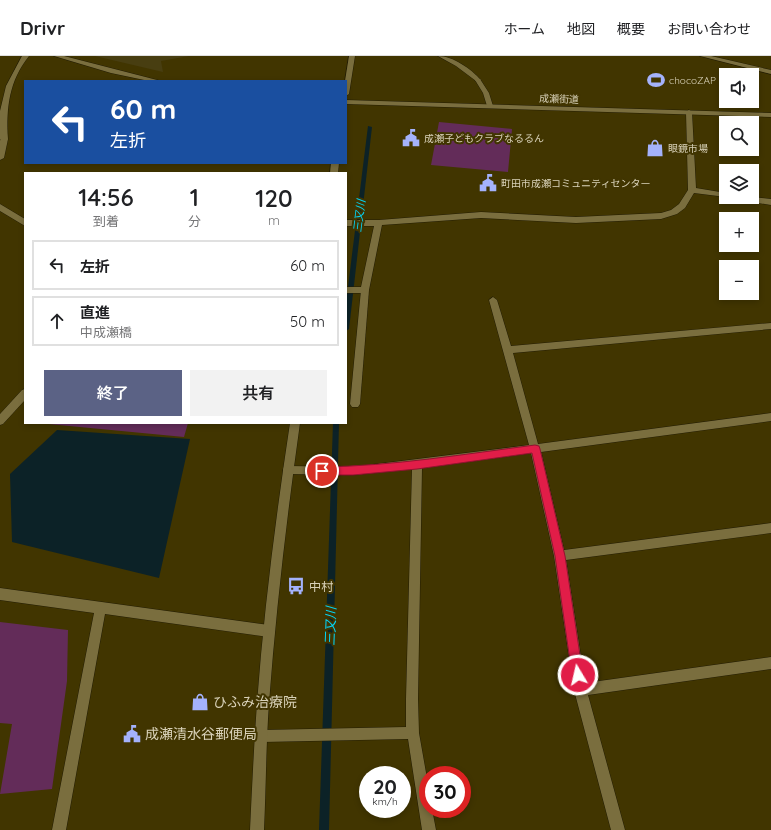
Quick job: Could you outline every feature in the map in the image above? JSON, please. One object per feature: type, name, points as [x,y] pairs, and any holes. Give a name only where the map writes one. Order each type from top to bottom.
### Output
[{"type":"street","points":[[0,158],[4,138],[3,113],[9,86],[26,56]]},
{"type":"street","points":[[57,56],[111,71],[153,80]]},
{"type":"street","points":[[347,88],[352,56]]},
{"type":"street","points":[[441,56],[458,65],[478,80],[486,92],[490,106]]},
{"type":"street","points":[[703,56],[771,72]]},
{"type":"street","name":"成瀬街道","points":[[347,102],[771,115]]},
{"type":"street","points":[[347,223],[375,223],[481,215],[576,220],[661,216],[674,212],[682,206],[692,190],[689,112]]},
{"type":"street","points":[[692,190],[719,194]]},
{"type":"street","points":[[759,200],[771,202]]},
{"type":"street","points":[[0,207],[24,222]]},
{"type":"street","points":[[353,404],[364,290],[375,223]]},
{"type":"street","points":[[347,290],[364,290]]},
{"type":"street","points":[[494,300],[535,449],[560,556],[580,690],[618,830]]},
{"type":"street","points":[[508,350],[771,326]]},
{"type":"street","points":[[0,421],[24,394]]},
{"type":"street","points":[[288,470],[353,471],[417,464],[771,416]]},
{"type":"street","points":[[257,830],[270,631],[288,470],[295,424]]},
{"type":"street","points":[[417,464],[412,699],[413,732],[429,830]]},
{"type":"street","points":[[560,556],[771,528]]},
{"type":"street","points":[[0,594],[270,631]]},
{"type":"street","points":[[59,830],[101,607]]},
{"type":"street","points":[[580,690],[771,663]]},
{"type":"street","points":[[262,736],[413,732]]},
{"type":"shaded area","points":[[95,56],[189,56],[161,61],[163,72]]},
{"type":"shaded area","points":[[439,122],[512,129],[508,172],[431,165]]},
{"type":"shaded area","points":[[48,424],[188,424],[184,437]]},
{"type":"shaded area","points":[[0,622],[68,630],[67,681],[52,789],[0,794],[12,724],[0,723]]},
{"type":"water","points":[[57,430],[190,439],[159,578],[12,542],[10,474]]},
{"type":"waterway","name":"三又川","points":[[347,321],[370,127]]},
{"type":"waterway","name":"三又川","points":[[324,830],[336,424]]},
{"type":"place","name":"chocoZAP","points":[[656,80]]},
{"type":"place","name":"成瀬子どもクラブなるるん","points":[[411,138]]},
{"type":"place","name":"眼鏡市場","points":[[655,148]]},
{"type":"place","name":"町田市成瀬コミュニティセンター","points":[[488,183]]},
{"type":"place","name":"中村","points":[[296,586]]},
{"type":"place","name":"ひふみ治療院","points":[[200,702]]},
{"type":"place","name":"成瀬清水谷郵便局","points":[[132,734]]},
{"type":"route","points":[[322,471],[353,471],[535,449],[560,556],[578,675]]}]
